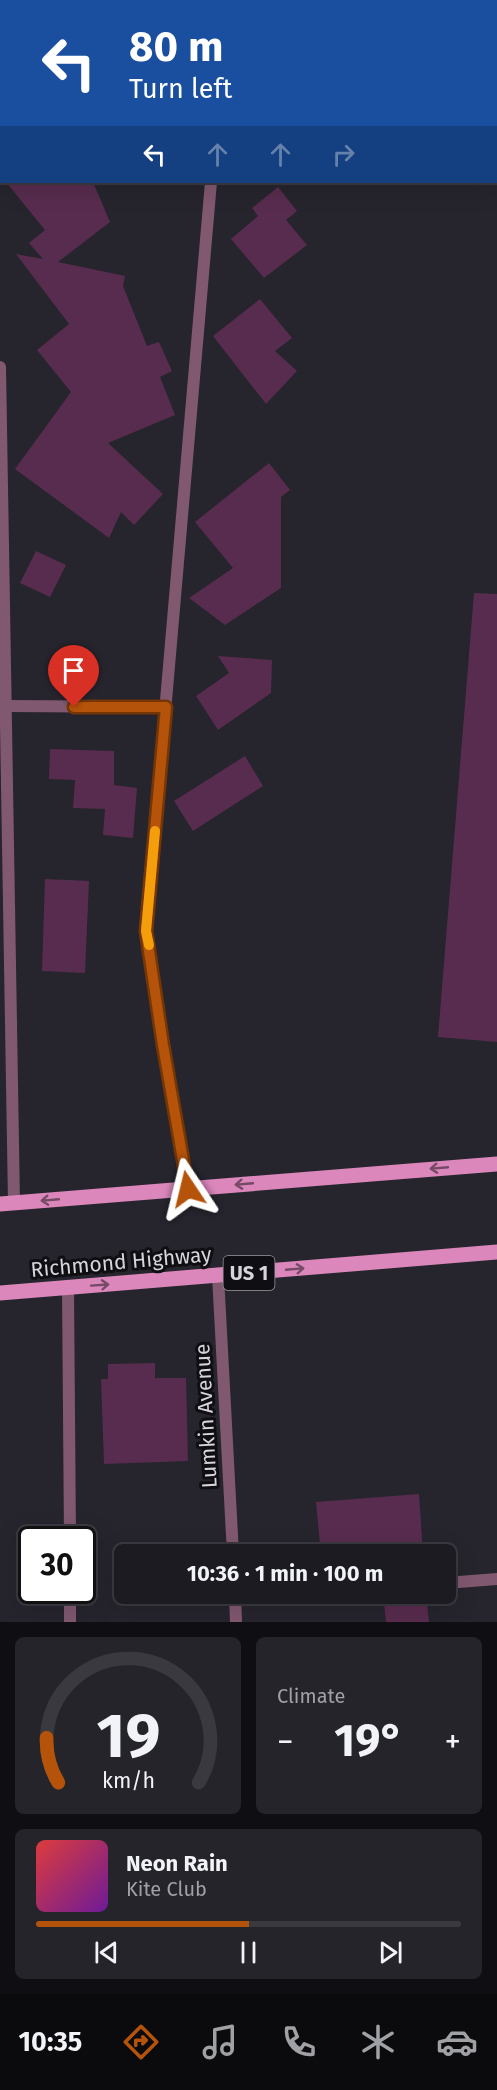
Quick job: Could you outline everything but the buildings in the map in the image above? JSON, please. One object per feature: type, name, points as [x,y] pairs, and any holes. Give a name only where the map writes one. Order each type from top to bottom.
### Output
[{"type":"main road","points":[[7,1204],[497,1164]]},
{"type":"main road","name":"Richmond Highway","points":[[0,1293],[497,1252]]},
{"type":"street","points":[[188,1189],[146,931],[211,183]]},
{"type":"street","points":[[0,367],[6,706],[7,1204]]},
{"type":"street","points":[[6,706],[166,707]]},
{"type":"street","name":"Lumkin Avenue","points":[[219,1276],[232,1544]]},
{"type":"street","points":[[68,1287],[70,1526]]},
{"type":"street","points":[[456,1582],[497,1579]]},
{"type":"street","points":[[70,1604],[70,1622]]},
{"type":"street","points":[[235,1604],[236,1622]]},
{"type":"slow traffic","points":[[149,945],[146,931],[155,831]]},
{"type":"route","points":[[74,707],[166,707],[146,931],[188,1189]]}]
